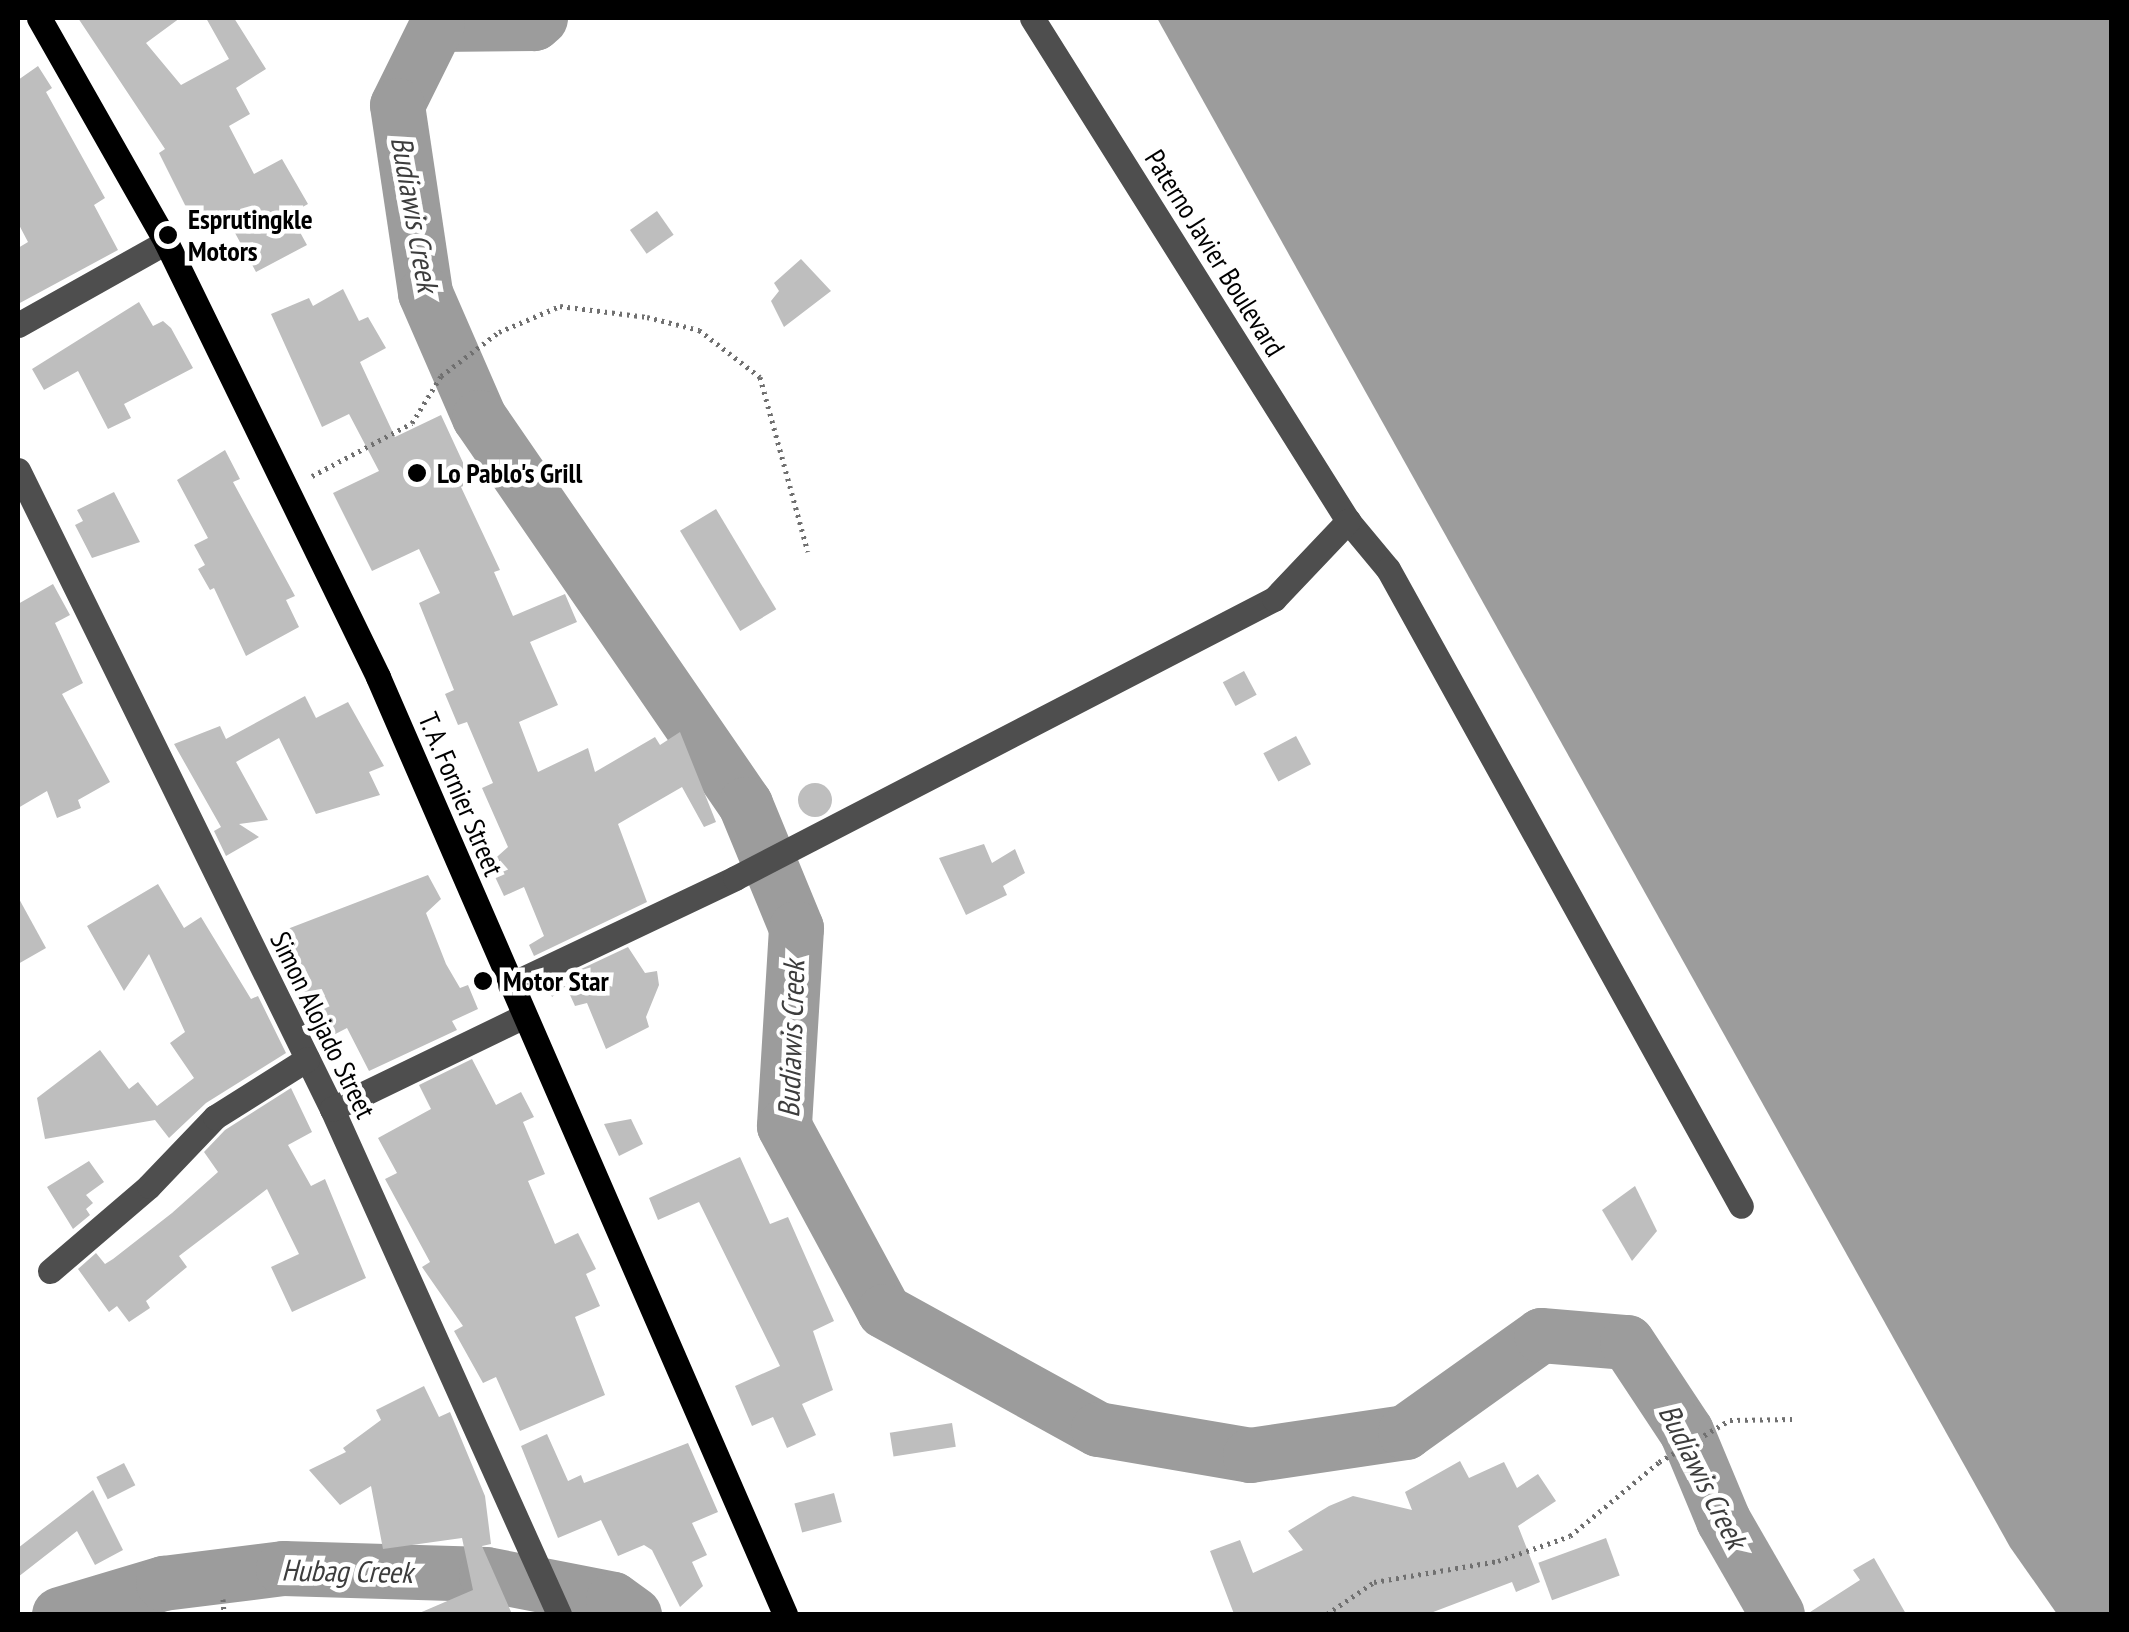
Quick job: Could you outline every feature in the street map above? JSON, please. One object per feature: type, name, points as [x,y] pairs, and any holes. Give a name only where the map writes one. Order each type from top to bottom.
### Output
[{"type":"main road","name":"T. A. Fornier Street","points":[[39,18],[166,242],[378,677],[785,1614]]},
{"type":"street","name":"Paterno Javier Boulevard","points":[[1032,18],[1348,521],[1388,569],[1741,1206]]},
{"type":"street","points":[[18,326],[166,242]]},
{"type":"street","name":"Simon Alojado Street","points":[[18,470],[332,1109],[534,1552],[555,1607]]},
{"type":"street","points":[[510,984],[736,878],[1274,599],[1348,521]]},
{"type":"street","points":[[332,1109],[524,1016]]},
{"type":"street","points":[[50,1271],[149,1186],[215,1117],[307,1058]]},
{"type":"path","points":[[287,489],[412,423],[441,376],[499,332],[560,306],[647,317],[699,330],[726,345],[766,390],[808,552]]},
{"type":"path","points":[[1327,1614],[1374,1582],[1498,1561],[1570,1536],[1659,1462],[1730,1420],[1792,1419]]},
{"type":"path","points":[[222,1599],[224,1614]]},
{"type":"shaded area","points":[[1157,18],[2111,18],[2111,1614],[2057,1614],[2010,1547]]},
{"type":"building","points":[[78,18],[180,18],[146,43],[181,85],[229,59],[206,18],[234,18],[266,69],[236,88],[250,114],[229,126],[254,174],[282,159],[308,204],[290,214],[307,245],[256,272],[227,218],[199,233],[159,153],[165,149]]},
{"type":"building","points":[[38,66],[52,88],[46,92],[105,198],[94,205],[118,250],[18,304],[18,248],[28,242],[18,223],[18,80]]},
{"type":"building","points":[[657,211],[674,235],[647,254],[630,230]]},
{"type":"building","points":[[801,259],[831,291],[784,327],[771,301],[779,291],[774,283]]},
{"type":"building","points":[[343,289],[359,321],[368,317],[386,348],[360,362],[395,437],[441,415],[472,482],[461,487],[500,570],[494,572],[513,616],[565,594],[577,622],[530,642],[558,705],[519,722],[538,772],[588,748],[595,772],[655,737],[660,745],[680,732],[716,822],[704,827],[682,787],[618,824],[647,902],[534,956],[529,945],[544,936],[524,887],[504,896],[489,864],[508,847],[482,788],[493,783],[467,722],[458,725],[445,694],[454,690],[419,603],[440,593],[419,549],[372,571],[333,493],[379,471],[349,414],[322,427],[271,314],[309,298],[313,306]]},
{"type":"building","points":[[139,302],[153,326],[163,321],[171,328],[193,368],[124,404],[131,418],[108,429],[78,371],[44,390],[32,369]]},
{"type":"building","points":[[225,450],[240,479],[233,482],[295,596],[286,600],[299,627],[246,656],[214,588],[210,590],[198,569],[205,565],[194,545],[208,538],[177,480]]},
{"type":"building","points":[[114,492],[140,542],[92,558],[75,525],[83,521],[77,510]]},
{"type":"building","points":[[716,509],[776,609],[740,631],[680,531]]},
{"type":"building","points":[[53,584],[70,615],[55,623],[83,683],[62,694],[110,782],[78,800],[81,808],[57,818],[47,791],[18,808],[18,604]]},
{"type":"building","points":[[1244,671],[1257,695],[1235,706],[1223,682]]},
{"type":"building","points":[[305,696],[316,718],[348,702],[384,766],[369,772],[380,795],[316,814],[279,738],[236,762],[268,820],[239,824],[259,837],[226,856],[214,831],[221,827],[174,744],[220,726],[226,739]]},
{"type":"building","points":[[1296,736],[1311,764],[1278,782],[1263,753]]},
{"type":"building","points":[[815,783],[827,788],[832,800],[827,812],[815,817],[803,812],[798,800],[803,788]]},
{"type":"building","points":[[984,844],[992,863],[1015,849],[1025,873],[1003,886],[1007,895],[966,915],[939,858]]},
{"type":"building","points":[[428,875],[441,899],[426,913],[446,964],[460,988],[468,985],[478,1009],[452,1021],[457,1030],[369,1071],[347,1028],[318,1043],[288,982],[294,979],[277,939],[290,928]]},
{"type":"building","points":[[158,884],[184,928],[201,917],[251,999],[258,996],[286,1053],[206,1103],[169,1138],[155,1120],[45,1139],[37,1098],[100,1050],[129,1089],[138,1082],[157,1106],[194,1078],[170,1043],[185,1032],[149,954],[124,991],[87,926]]},
{"type":"building","points":[[18,897],[46,948],[18,964]]},
{"type":"building","points":[[628,947],[645,973],[657,971],[659,985],[646,1017],[649,1027],[606,1049],[587,1003],[575,1006],[566,986],[552,997],[547,985]]},
{"type":"building","points":[[472,1059],[496,1105],[521,1092],[534,1117],[523,1122],[545,1174],[528,1181],[555,1244],[578,1233],[596,1269],[586,1274],[600,1306],[575,1317],[605,1395],[520,1431],[496,1377],[483,1383],[454,1331],[463,1326],[422,1267],[430,1262],[385,1179],[397,1173],[378,1138],[431,1109],[419,1085]]},
{"type":"building","points":[[291,1088],[312,1132],[288,1145],[311,1186],[325,1179],[366,1278],[292,1312],[271,1267],[299,1254],[267,1189],[179,1256],[187,1267],[146,1301],[150,1308],[129,1322],[117,1306],[109,1312],[78,1269],[96,1253],[105,1264],[172,1213],[218,1172],[204,1152],[225,1130]]},
{"type":"building","points":[[631,1119],[643,1144],[619,1156],[604,1124]]},
{"type":"building","points":[[740,1157],[770,1224],[788,1217],[834,1321],[813,1331],[833,1390],[802,1404],[816,1435],[787,1448],[773,1417],[752,1426],[735,1386],[780,1366],[699,1202],[658,1220],[649,1198]]},
{"type":"building","points":[[89,1161],[104,1182],[86,1195],[93,1203],[86,1209],[90,1215],[73,1229],[47,1187]]},
{"type":"building","points":[[1635,1186],[1657,1231],[1632,1261],[1602,1210]]},
{"type":"building","points":[[424,1386],[439,1417],[450,1412],[485,1496],[491,1544],[482,1546],[512,1614],[417,1614],[473,1590],[462,1538],[383,1549],[371,1486],[340,1505],[309,1470],[346,1452],[343,1448],[381,1420],[376,1410]]},
{"type":"building","points":[[952,1423],[956,1447],[894,1457],[890,1433]]},
{"type":"building","points":[[547,1434],[568,1481],[581,1475],[584,1483],[688,1443],[718,1512],[692,1523],[707,1555],[692,1562],[703,1586],[680,1607],[652,1550],[644,1545],[618,1556],[601,1520],[558,1538],[521,1446]]},
{"type":"building","points":[[1460,1461],[1469,1478],[1504,1462],[1517,1488],[1538,1474],[1556,1501],[1518,1526],[1540,1582],[1516,1592],[1512,1582],[1428,1614],[1234,1614],[1210,1551],[1240,1540],[1253,1573],[1303,1550],[1288,1531],[1329,1506],[1353,1496],[1412,1510],[1405,1492]]},
{"type":"building","points":[[124,1463],[135,1485],[108,1499],[96,1477]]},
{"type":"building","points":[[93,1490],[123,1550],[95,1565],[77,1531],[18,1577],[18,1548]]},
{"type":"building","points":[[834,1493],[842,1522],[802,1533],[794,1504]]},
{"type":"building","points":[[1606,1538],[1620,1576],[1552,1600],[1538,1563]]},
{"type":"building","points":[[1874,1558],[1906,1614],[1807,1614],[1860,1580],[1853,1570]]},
{"type":"waterway","name":"Budiawis Creek","points":[[540,18],[534,23],[437,24],[397,105],[425,293],[479,417],[745,804],[796,928],[784,1126],[884,1311],[1098,1429],[1250,1455],[1405,1432],[1541,1335],[1627,1342],[1686,1431],[1723,1520],[1777,1614]]},
{"type":"waterway","name":"Hubag Creek","points":[[59,1614],[163,1583],[283,1568],[486,1574],[613,1599],[634,1614]]},
{"type":"place","name":"Esprutingkle Motors","points":[[168,235]]},
{"type":"place","name":"Lo Pablo's Grill","points":[[417,473]]},
{"type":"place","name":"Motor Star","points":[[483,981]]}]
